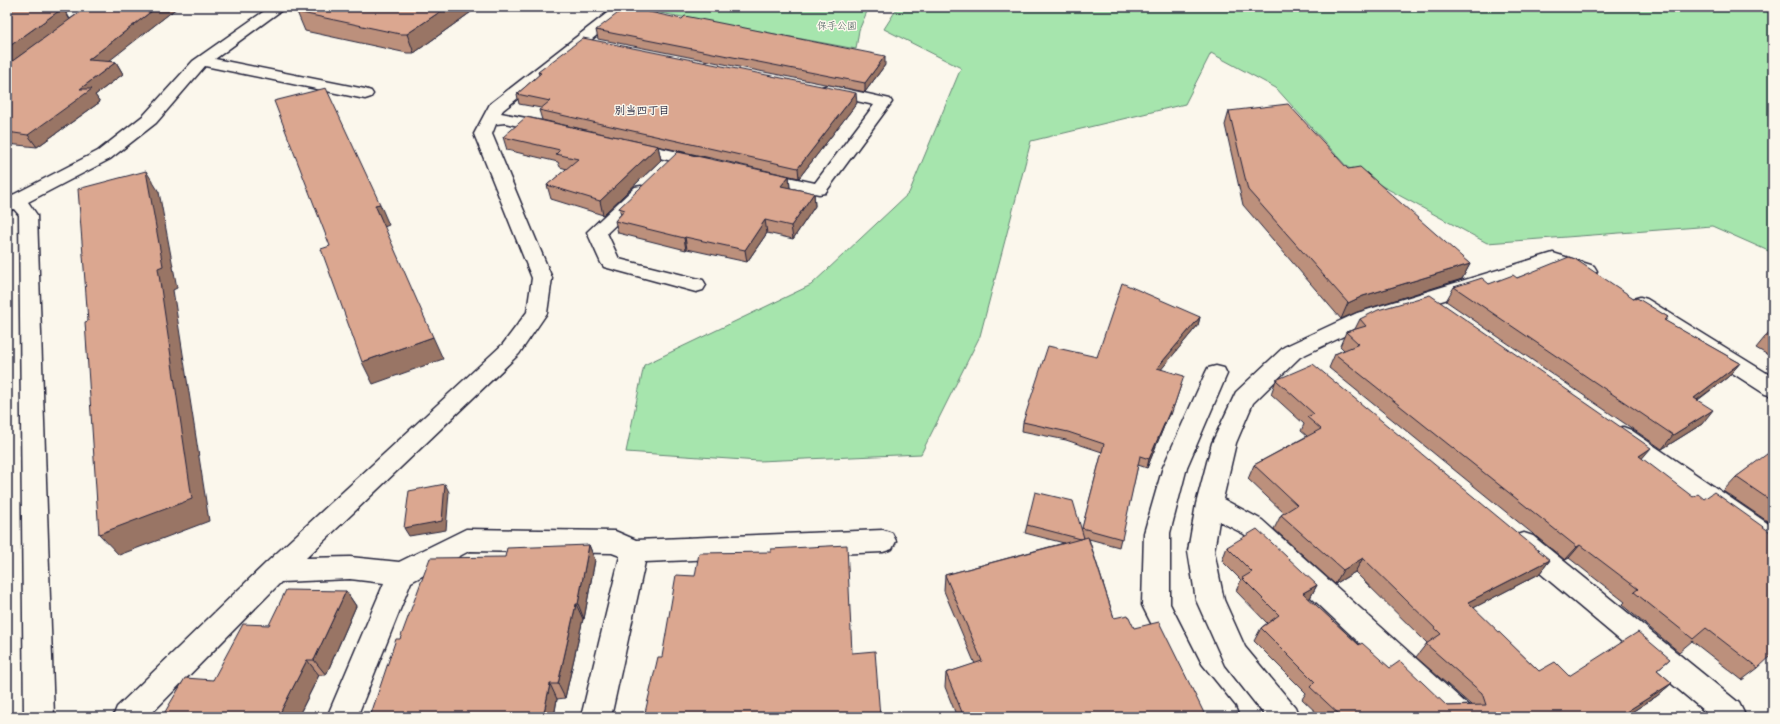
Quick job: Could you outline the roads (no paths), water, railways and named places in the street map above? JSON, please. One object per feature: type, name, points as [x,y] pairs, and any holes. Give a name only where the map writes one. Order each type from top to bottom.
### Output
[{"type":"street","points":[[39,717],[28,215],[12,203],[104,155],[150,118],[202,61],[279,7]]},
{"type":"street","points":[[7,14],[95,11]]},
{"type":"street","points":[[68,30],[95,11]]},
{"type":"street","points":[[128,717],[275,571],[511,349],[537,313],[542,278],[483,134],[496,107],[616,13]]},
{"type":"street","points":[[580,41],[603,46]]},
{"type":"street","points":[[202,61],[364,94]]},
{"type":"street","points":[[744,172],[819,190],[884,102],[814,88]]},
{"type":"street","points":[[489,120],[505,118],[567,132]]},
{"type":"street","points":[[614,142],[714,165]]},
{"type":"street","points":[[676,156],[597,232],[611,263],[696,285]]},
{"type":"street","points":[[1284,717],[1235,656],[1210,600],[1201,551],[1208,504],[1224,443],[1244,398],[1364,318],[1553,259],[1589,272],[1602,280]]},
{"type":"street","points":[[1622,293],[1773,388]]},
{"type":"street","points":[[1425,298],[1450,316]]},
{"type":"street","points":[[1216,374],[1175,467],[1156,533],[1156,605],[1191,674],[1224,717]]},
{"type":"street","points":[[1605,424],[1773,541]]},
{"type":"street","points":[[1208,504],[1253,527],[1459,717]]},
{"type":"street","points":[[1509,532],[1730,713],[1724,717]]},
{"type":"street","points":[[275,571],[350,568],[401,574],[466,540],[616,542],[634,551],[883,541]]},
{"type":"street","points":[[596,717],[634,551]]},
{"type":"street","points":[[342,717],[401,574]]},
{"type":"district","name":"別当四丁目","points":[[642,111]]},
{"type":"park label","name":"保手公園","points":[[837,26]]}]
